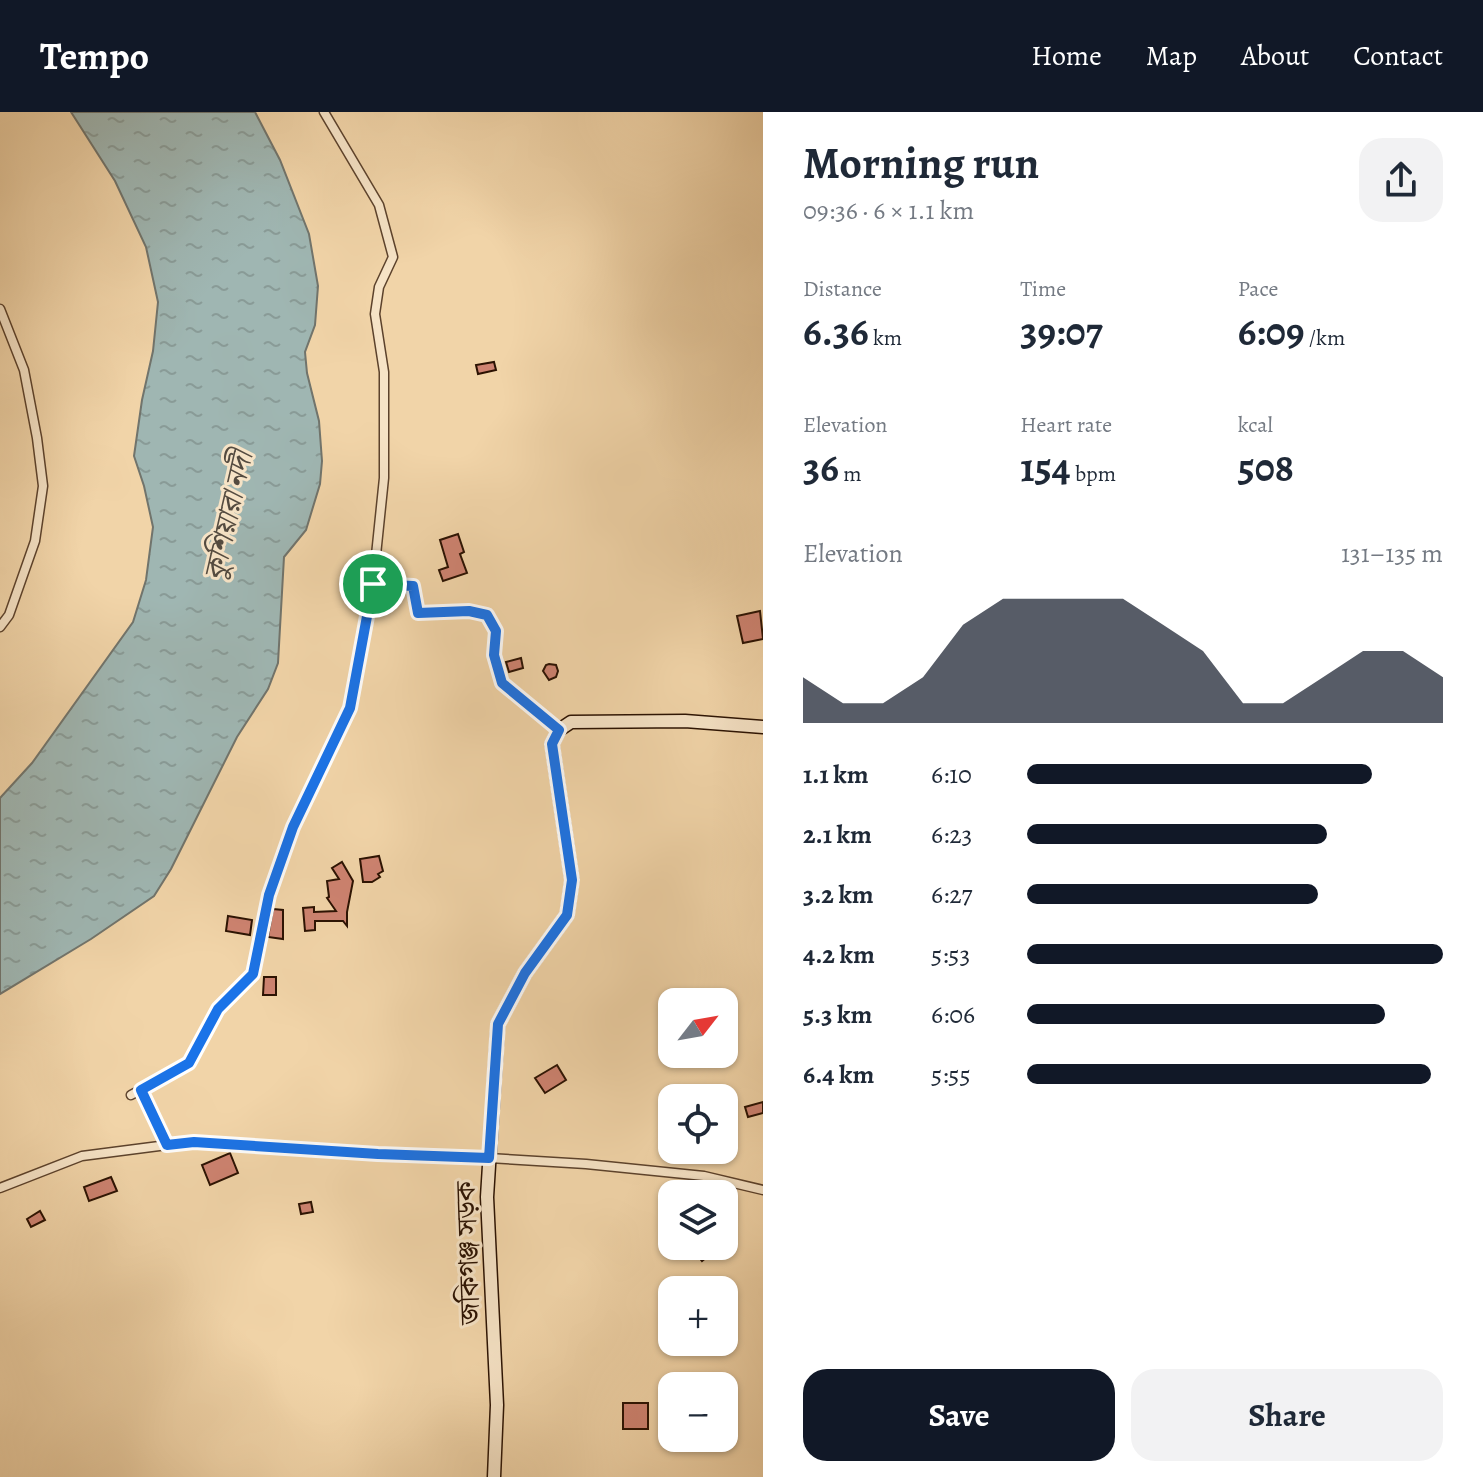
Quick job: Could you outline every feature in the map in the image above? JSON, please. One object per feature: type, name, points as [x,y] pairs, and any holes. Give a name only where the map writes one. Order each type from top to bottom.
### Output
[{"type":"main road","points":[[559,730],[571,722],[685,721],[763,727]]},
{"type":"main road","name":"জকিগঞ্জ সড়ক","points":[[494,1477],[497,1405],[487,1197],[498,1024],[525,973],[567,915],[572,880],[552,744],[559,730]]},
{"type":"street","points":[[131,1095],[189,1063],[218,1009],[253,974],[269,895],[293,827],[350,708],[373,584],[384,478],[384,372],[375,314],[379,287],[393,257],[379,205],[324,112]]},
{"type":"street","points":[[0,309],[24,370],[43,486],[35,541],[9,615],[0,627]]},
{"type":"street","points":[[373,584],[413,586],[418,613],[469,611],[487,615],[496,631],[494,655],[502,683],[559,730]]},
{"type":"street","points":[[141,1090],[167,1145]]},
{"type":"street","points":[[0,1188],[82,1156],[194,1142],[586,1164],[704,1176],[763,1190]]},
{"type":"water","name":"কুশিয়ারা নদী","points":[[71,112],[255,112],[280,160],[309,234],[318,286],[315,325],[305,352],[319,421],[322,461],[320,484],[306,530],[284,557],[278,663],[268,689],[237,737],[171,869],[154,896],[91,939],[0,994],[0,798],[32,763],[133,622],[146,580],[153,527],[134,456],[153,351],[158,302],[146,247],[115,181]]},
{"type":"building","points":[[494,362],[496,370],[478,374],[476,365]]},
{"type":"building","points":[[458,534],[464,552],[460,554],[467,573],[443,581],[439,570],[448,567],[440,540]]},
{"type":"building","points":[[760,611],[763,639],[743,643],[737,616]]},
{"type":"building","points":[[521,658],[523,668],[509,672],[506,662]]},
{"type":"building","points":[[549,664],[556,665],[558,671],[556,677],[549,680],[543,671]]},
{"type":"building","points":[[379,856],[383,871],[378,874],[380,877],[372,882],[363,882],[360,859]]},
{"type":"building","points":[[342,862],[353,881],[347,926],[343,921],[315,921],[315,930],[305,931],[303,908],[314,907],[314,912],[336,911],[327,898],[327,881],[339,879],[332,868]]},
{"type":"building","points":[[273,909],[283,910],[283,939],[268,937]]},
{"type":"building","points":[[228,916],[252,920],[250,935],[226,931]]},
{"type":"building","points":[[264,977],[276,977],[276,995],[263,995]]},
{"type":"building","points":[[557,1065],[566,1080],[545,1093],[535,1078]]},
{"type":"building","points":[[763,1102],[763,1113],[748,1117],[745,1107]]},
{"type":"building","points":[[230,1153],[238,1173],[210,1185],[202,1165]]},
{"type":"building","points":[[111,1177],[117,1191],[89,1201],[84,1187]]},
{"type":"building","points":[[311,1202],[313,1212],[301,1214],[299,1204]]},
{"type":"building","points":[[40,1211],[45,1220],[31,1227],[27,1219]]},
{"type":"building","points":[[623,1403],[648,1403],[648,1429],[623,1429]]},
{"type":"route","points":[[373,584],[413,586],[418,613],[469,611],[487,615],[496,631],[494,655],[502,683],[559,730],[552,744],[572,880],[567,915],[525,973],[498,1024],[489,1158],[194,1142],[167,1145],[141,1090],[189,1063],[218,1009],[253,974],[269,895],[293,827],[350,708],[373,584]]}]
